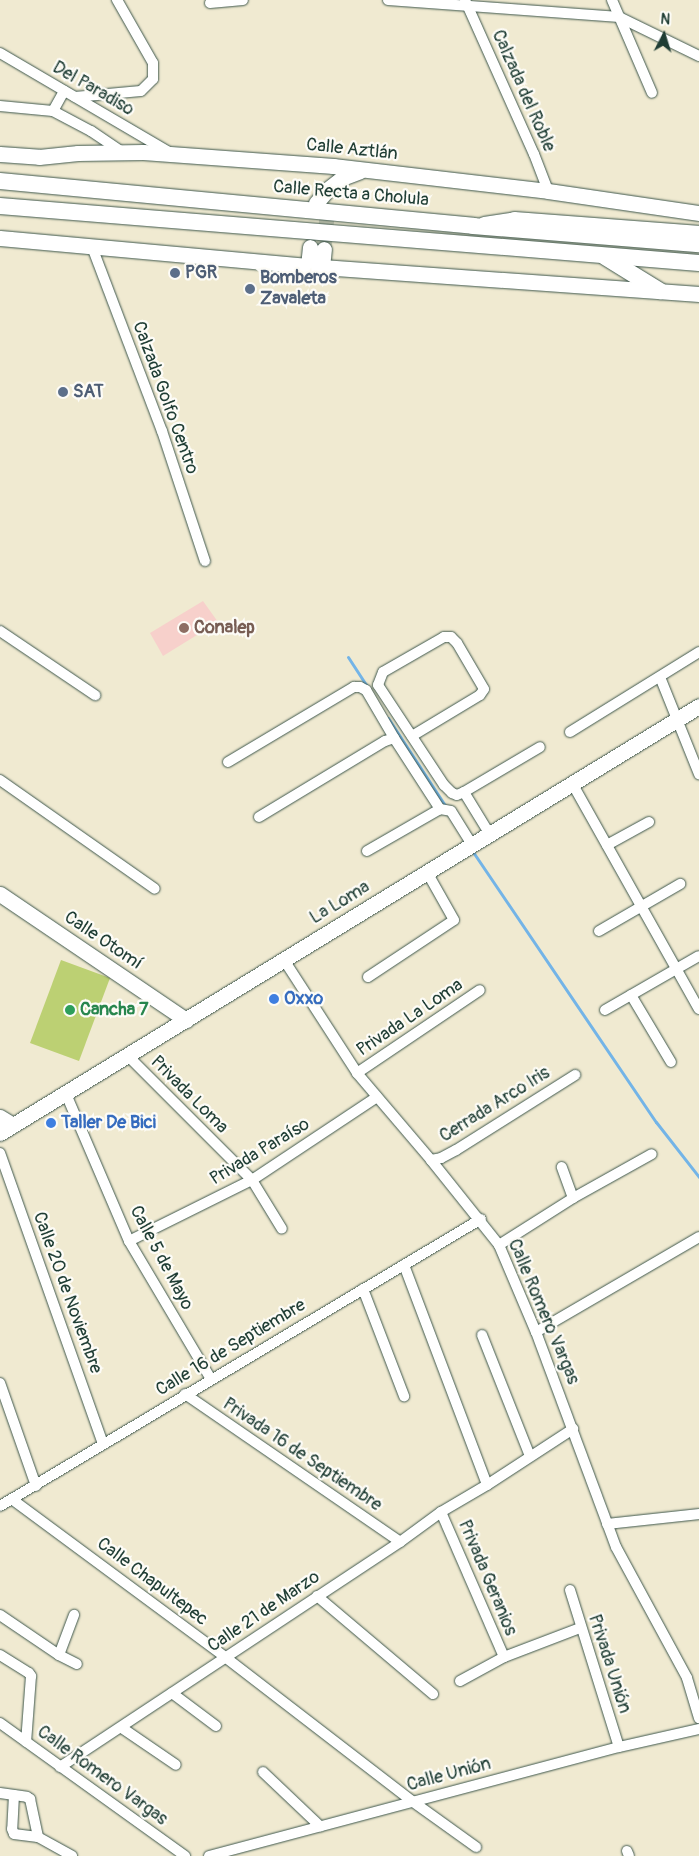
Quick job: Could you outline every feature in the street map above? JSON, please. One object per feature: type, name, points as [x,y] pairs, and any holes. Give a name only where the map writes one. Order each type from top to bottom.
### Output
[{"type":"main road","name":"Calle Aztlán","points":[[0,154],[39,157],[121,151],[314,164],[548,191],[693,213]]},
{"type":"main road","points":[[314,164],[321,177],[322,200],[342,178],[366,170]]},
{"type":"main road","name":"Calle Recta a Cholula","points":[[0,181],[473,226],[699,244]]},
{"type":"main road","points":[[0,206],[699,263]]},
{"type":"main road","points":[[643,228],[693,213]]},
{"type":"main road","points":[[473,226],[514,219],[699,234]]},
{"type":"main road","points":[[0,238],[315,267],[699,294]]},
{"type":"main road","points":[[315,267],[317,248]]},
{"type":"main road","points":[[601,255],[660,291]]},
{"type":"main road","name":"La Loma","points":[[4,1125],[66,1094],[699,706]]},
{"type":"main road","name":"Calle Otomí","points":[[0,894],[186,1020]]},
{"type":"street","points":[[75,97],[141,91],[153,79],[152,63],[117,0]]},
{"type":"street","points":[[210,3],[243,0]]},
{"type":"street","points":[[388,0],[466,2],[619,17],[699,56]]},
{"type":"street","points":[[612,0],[652,93]]},
{"type":"street","name":"Calzada del Roble","points":[[466,2],[534,154],[548,191]]},
{"type":"street","name":"Del Paradiso","points":[[0,53],[170,153]]},
{"type":"street","points":[[53,111],[64,91]]},
{"type":"street","points":[[0,106],[53,111],[92,131],[121,151]]},
{"type":"street","name":"Calzada Golfo Centro","points":[[92,247],[162,431],[205,561]]},
{"type":"street","points":[[0,630],[95,696]]},
{"type":"street","points":[[412,736],[480,695],[484,689],[457,642],[451,638],[444,637],[383,672],[379,677],[378,685],[444,785],[457,795],[540,747]]},
{"type":"street","points":[[570,732],[699,652]]},
{"type":"street","points":[[660,677],[699,774]]},
{"type":"street","points":[[228,762],[354,687],[360,687],[366,690],[394,738],[440,809]]},
{"type":"street","points":[[259,817],[384,741],[394,738]]},
{"type":"street","points":[[0,780],[155,889]]},
{"type":"street","points":[[572,783],[699,1009]]},
{"type":"street","points":[[464,792],[489,833]]},
{"type":"street","points":[[367,851],[440,809],[451,811],[472,844]]},
{"type":"street","points":[[608,845],[649,822]]},
{"type":"street","points":[[368,977],[454,920],[427,872]]},
{"type":"street","points":[[599,931],[680,884]]},
{"type":"street","points":[[606,1010],[699,956]]},
{"type":"street","name":"Calle Romero Vargas","points":[[284,960],[357,1073],[481,1219],[499,1245],[536,1332],[616,1547],[687,1678],[699,1718]]},
{"type":"street","name":"Privada La Loma","points":[[357,1073],[480,990]]},
{"type":"street","points":[[631,995],[671,1062]]},
{"type":"street","name":"Privada Loma","points":[[127,1055],[252,1180],[282,1229]]},
{"type":"street","name":"Cerrada Arco Iris","points":[[432,1160],[441,1158],[456,1150],[575,1075]]},
{"type":"street","name":"Calle 5 de Mayo","points":[[66,1094],[129,1241],[210,1379]]},
{"type":"street","name":"Privada Paraíso","points":[[129,1241],[252,1180],[377,1097]]},
{"type":"street","name":"Calle 20 de Noviembre","points":[[0,1154],[103,1444]]},
{"type":"street","points":[[499,1245],[573,1198],[652,1154]]},
{"type":"street","points":[[562,1167],[573,1198]]},
{"type":"street","name":"Calle 16 de Septiembre","points":[[0,1506],[13,1500],[185,1394],[481,1219]]},
{"type":"street","points":[[536,1332],[699,1236]]},
{"type":"street","points":[[404,1265],[487,1485]]},
{"type":"street","points":[[363,1288],[404,1396]]},
{"type":"street","points":[[482,1335],[530,1456]]},
{"type":"street","points":[[0,1383],[36,1486]]},
{"type":"street","name":"Privada 16 de Septiembre","points":[[185,1394],[400,1542]]},
{"type":"street","name":"Calle 21 de Marzo","points":[[60,1767],[122,1728],[316,1596],[400,1542],[441,1512],[487,1485],[573,1429]]},
{"type":"street","name":"Calle Chapultepec","points":[[13,1500],[226,1657],[412,1801],[476,1846]]},
{"type":"street","name":"Privada Geranios","points":[[441,1512],[504,1657]]},
{"type":"street","points":[[607,1524],[699,1514]]},
{"type":"street","name":"Privada Unión","points":[[570,1590],[580,1628],[619,1747]]},
{"type":"street","points":[[316,1596],[433,1694]]},
{"type":"street","points":[[0,1615],[77,1664]]},
{"type":"street","points":[[59,1654],[74,1615]]},
{"type":"street","points":[[460,1681],[504,1657],[580,1628]]},
{"type":"street","points":[[0,1655],[29,1672],[31,1676],[26,1742]]},
{"type":"street","points":[[172,1693],[216,1726]]},
{"type":"street","name":"Calle Romero Vargas","points":[[0,1723],[184,1856]]},
{"type":"street","points":[[122,1728],[176,1765]]},
{"type":"street","name":"Calle Unión","points":[[208,1856],[619,1747],[699,1729]]},
{"type":"street","points":[[263,1772],[320,1826]]},
{"type":"street","points":[[0,1793],[30,1799],[38,1836]]},
{"type":"street","points":[[14,1795],[12,1831],[14,1834],[38,1836],[72,1856]]},
{"type":"shaded area","name":"Conalep","points":[[203,601],[218,622],[163,656],[150,633]]},
{"type":"green space","name":"Cancha 7","points":[[61,960],[110,978],[79,1061],[30,1043]]},
{"type":"waterway","points":[[348,657],[368,688]]},
{"type":"waterway","points":[[388,718],[446,807]]},
{"type":"waterway","points":[[471,849],[656,1122],[699,1177]]},
{"type":"tunnel","points":[[324,249],[328,204]]},
{"type":"place","name":"PGR","points":[[175,273]]},
{"type":"place","name":"Bomberos Zavaleta","points":[[250,289]]},
{"type":"place","name":"SAT","points":[[63,392]]},
{"type":"place","name":"Conalep","points":[[184,628]]},
{"type":"place","name":"Oxxo","points":[[274,999]]},
{"type":"place","name":"Cancha 7","points":[[70,1010]]},
{"type":"place","name":"Taller De Bici","points":[[51,1123]]}]
